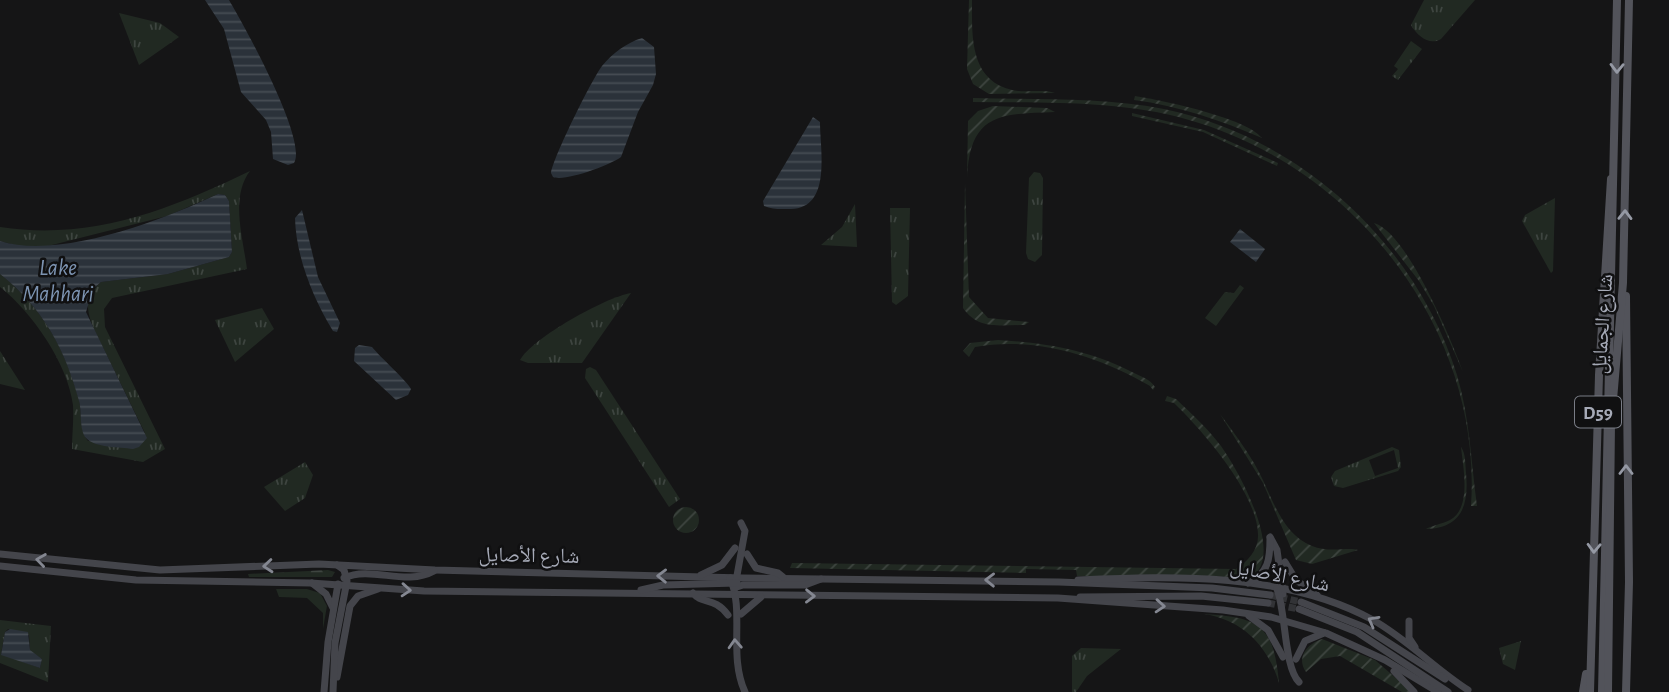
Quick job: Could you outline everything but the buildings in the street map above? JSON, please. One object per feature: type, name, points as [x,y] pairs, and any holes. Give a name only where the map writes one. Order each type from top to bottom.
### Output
[{"type":"main road","name":"شارع الجمايل","points":[[1599,692],[1616,163],[1617,0]]},
{"type":"main road","name":"شارع الجمايل","points":[[1608,692],[1607,474],[1623,283],[1629,0]]},
{"type":"main road","name":"D59","points":[[1590,692],[1599,375],[1609,192],[1616,163]]},
{"type":"main road","name":"D59","points":[[1623,283],[1628,310],[1625,385],[1629,692]]},
{"type":"main road","points":[[741,523],[745,531],[736,586],[736,653],[745,692]]},
{"type":"main road","points":[[1248,583],[1259,577],[1268,565],[1270,537],[1277,550],[1279,589],[1288,621],[1291,670],[1298,682]]},
{"type":"main road","points":[[698,576],[722,565],[735,548]]},
{"type":"main road","name":"شارع الأصايل","points":[[0,554],[160,570],[336,564],[435,570],[698,576],[736,586],[767,595],[1058,598],[1178,596],[1269,599],[1212,588],[822,578],[783,578],[736,586],[693,593],[384,588],[344,582],[136,580],[0,566]]},
{"type":"main road","points":[[747,554],[756,568],[778,573],[783,578]]},
{"type":"main road","points":[[1285,562],[1303,587],[1330,602]]},
{"type":"main road","points":[[334,692],[335,643],[344,582],[336,564]]},
{"type":"main road","points":[[344,582],[412,579],[435,570]]},
{"type":"main road","points":[[636,593],[663,585],[805,585],[822,578]]},
{"type":"main road","name":"شارع الأصايل","points":[[1059,582],[1168,579],[1248,583],[1330,602],[1371,619],[1469,691]]},
{"type":"main road","points":[[324,692],[333,608],[344,582]]},
{"type":"main road","points":[[311,583],[326,594],[333,608]]},
{"type":"main road","points":[[334,692],[349,606],[361,595],[384,588]]},
{"type":"main road","points":[[693,593],[698,599],[716,602],[728,615]]},
{"type":"main road","points":[[741,614],[750,603],[767,595]]},
{"type":"main road","name":"شارع الأصايل","points":[[1058,598],[1242,612],[1288,621],[1325,633],[1371,654],[1438,692]]},
{"type":"main road","name":"شارع الأصايل","points":[[1448,692],[1363,636],[1300,606],[1364,627],[1432,672],[1469,691]]},
{"type":"main road","points":[[1242,612],[1268,630],[1283,657]]},
{"type":"main road","points":[[1409,621],[1409,638],[1419,653]]},
{"type":"main road","points":[[1296,659],[1305,641],[1325,633]]},
{"type":"main road","points":[[1371,654],[1402,677],[1414,692]]},
{"type":"main road","points":[[1583,692],[1591,662]]},
{"type":"main road","points":[[1591,662],[1599,692]]},
{"type":"green space","points":[[969,0],[972,0],[976,54],[988,77],[998,85],[1012,90],[1055,93],[989,94],[973,84],[967,69]]},
{"type":"green space","points":[[1424,0],[1475,0],[1441,39],[1428,41],[1411,25]]},
{"type":"green space","points":[[119,13],[160,23],[179,37],[139,65]]},
{"type":"green space","points":[[1411,41],[1422,49],[1398,80],[1392,76],[1398,69],[1394,66]]},
{"type":"green space","points":[[1135,96],[1222,117],[1262,138],[1199,114],[1134,100]]},
{"type":"green space","points":[[973,98],[1140,105],[1214,123],[1261,144],[1306,171],[1346,203],[1382,240],[1413,282],[1438,327],[1461,391],[1467,424],[1477,506],[1471,506],[1469,441],[1455,378],[1431,319],[1397,265],[1354,216],[1305,175],[1249,143],[1189,120],[1109,106],[973,102]]},
{"type":"green space","points":[[993,106],[1047,108],[1055,112],[1018,114],[992,121],[974,141],[967,178],[968,121],[978,111]]},
{"type":"green space","points":[[1132,113],[1204,130],[1278,163],[1277,166],[1203,132],[1132,116]]},
{"type":"green space","points":[[250,171],[244,181],[239,205],[247,269],[112,298],[104,309],[105,327],[165,449],[143,462],[72,449],[73,405],[64,373],[36,325],[0,287],[0,274],[28,300],[59,346],[79,400],[83,432],[88,441],[145,433],[94,329],[88,310],[89,298],[101,282],[168,274],[229,257],[232,252],[229,201],[225,195],[218,194],[167,216],[40,248],[0,241],[0,227],[66,230],[98,226],[159,210]]},
{"type":"green space","points":[[1034,172],[1040,173],[1043,178],[1042,255],[1035,262],[1028,259],[1026,253],[1029,178]]},
{"type":"green space","points":[[965,183],[969,297],[988,318],[1029,322],[1025,325],[990,325],[976,320],[963,308]]},
{"type":"green space","points":[[1555,198],[1551,273],[1522,221],[1525,215]]},
{"type":"green space","points":[[855,204],[857,247],[821,245],[842,227]]},
{"type":"green space","points":[[890,208],[910,208],[908,296],[896,305],[892,302]]},
{"type":"green space","points":[[1374,223],[1387,231],[1414,266],[1439,314],[1463,372],[1434,306],[1419,281]]},
{"type":"green space","points":[[1240,285],[1244,288],[1216,326],[1205,318],[1225,292],[1234,293]]},
{"type":"green space","points":[[631,293],[582,363],[528,363],[520,360],[527,351],[554,330],[605,302]]},
{"type":"green space","points":[[262,308],[274,329],[235,362],[215,320]]},
{"type":"green space","points":[[998,340],[1050,346],[1100,358],[1141,376],[1155,387],[1153,390],[1130,375],[1066,351],[1020,344],[998,344],[975,347],[969,357],[963,351],[970,343]]},
{"type":"green space","points":[[0,351],[25,390],[0,384]]},
{"type":"green space","points":[[590,367],[596,370],[680,499],[669,507],[585,378],[586,369]]},
{"type":"green space","points":[[1167,396],[1176,399],[1216,440],[1248,493],[1262,533],[1264,551],[1260,566],[1251,577],[1077,576],[1076,570],[1026,569],[1026,573],[790,568],[792,563],[1236,569],[1252,554],[1257,545],[1255,518],[1248,500],[1213,446],[1174,403],[1165,401]]},
{"type":"green space","points":[[1220,414],[1250,457],[1291,531],[1301,540],[1318,548],[1358,550],[1312,564],[1296,560],[1263,483]]},
{"type":"green space","points":[[1392,447],[1399,450],[1401,467],[1398,471],[1343,488],[1334,486],[1331,477],[1335,471]],"holes":[[[1394,450],[1398,468],[1375,476],[1369,460]]]},
{"type":"green space","points":[[1461,447],[1465,456],[1467,485],[1461,513],[1448,524],[1426,529],[1450,520],[1461,506],[1464,476]]},
{"type":"green space","points":[[305,462],[313,475],[305,498],[285,511],[264,487]]},
{"type":"green space","points":[[686,507],[695,511],[699,520],[695,529],[686,533],[677,529],[673,520],[677,511]]},
{"type":"green space","points":[[328,570],[335,572],[332,577],[249,577],[248,574]]},
{"type":"green space","points":[[276,589],[307,589],[320,593],[327,606],[323,629],[323,613],[307,598],[279,597]]},
{"type":"green space","points":[[1204,614],[1239,618],[1261,628],[1273,649],[1279,683],[1268,657],[1252,637],[1231,622]]},
{"type":"green space","points":[[0,620],[51,626],[48,682],[0,663]],"holes":[[[8,629],[29,635],[30,651],[42,659],[40,668],[1,654]]]},
{"type":"green space","points":[[1322,639],[1375,660],[1412,692],[1402,692],[1340,656],[1321,659],[1306,672],[1303,656],[1312,644]]},
{"type":"green space","points":[[1521,641],[1515,670],[1503,664],[1499,648]]},
{"type":"green space","points":[[1081,648],[1121,649],[1087,676],[1076,692],[1072,692],[1072,656]]},
{"type":"water","points":[[205,0],[229,0],[284,108],[296,151],[294,163],[288,165],[273,159],[271,132],[266,120],[241,92],[224,29]]},
{"type":"water","points":[[642,38],[654,47],[656,74],[621,157],[577,175],[553,177],[551,173],[558,152],[602,66],[615,53]]},
{"type":"water","points":[[813,117],[820,122],[822,162],[821,176],[813,199],[804,206],[791,209],[764,206],[763,201]]},
{"type":"water","name":"Lake Mahhari","points":[[218,194],[225,195],[229,201],[232,252],[229,257],[168,274],[101,282],[93,289],[86,312],[147,438],[139,447],[133,449],[90,441],[82,430],[79,401],[59,347],[29,301],[0,274],[0,241],[24,246],[80,241],[140,225]]},
{"type":"water","points":[[302,210],[318,277],[340,323],[337,332],[333,331],[319,305],[302,262],[295,218]]},
{"type":"water","points":[[1240,229],[1265,249],[1256,262],[1230,242]]},
{"type":"water","points":[[359,345],[372,347],[409,385],[411,389],[408,395],[396,400],[354,361],[355,348]]},
{"type":"water","points":[[10,629],[28,632],[30,650],[42,659],[40,668],[1,655],[5,632]]},
{"type":"tunnel","points":[[1270,595],[1301,602]]},
{"type":"tunnel","points":[[1268,603],[1299,609]]}]
